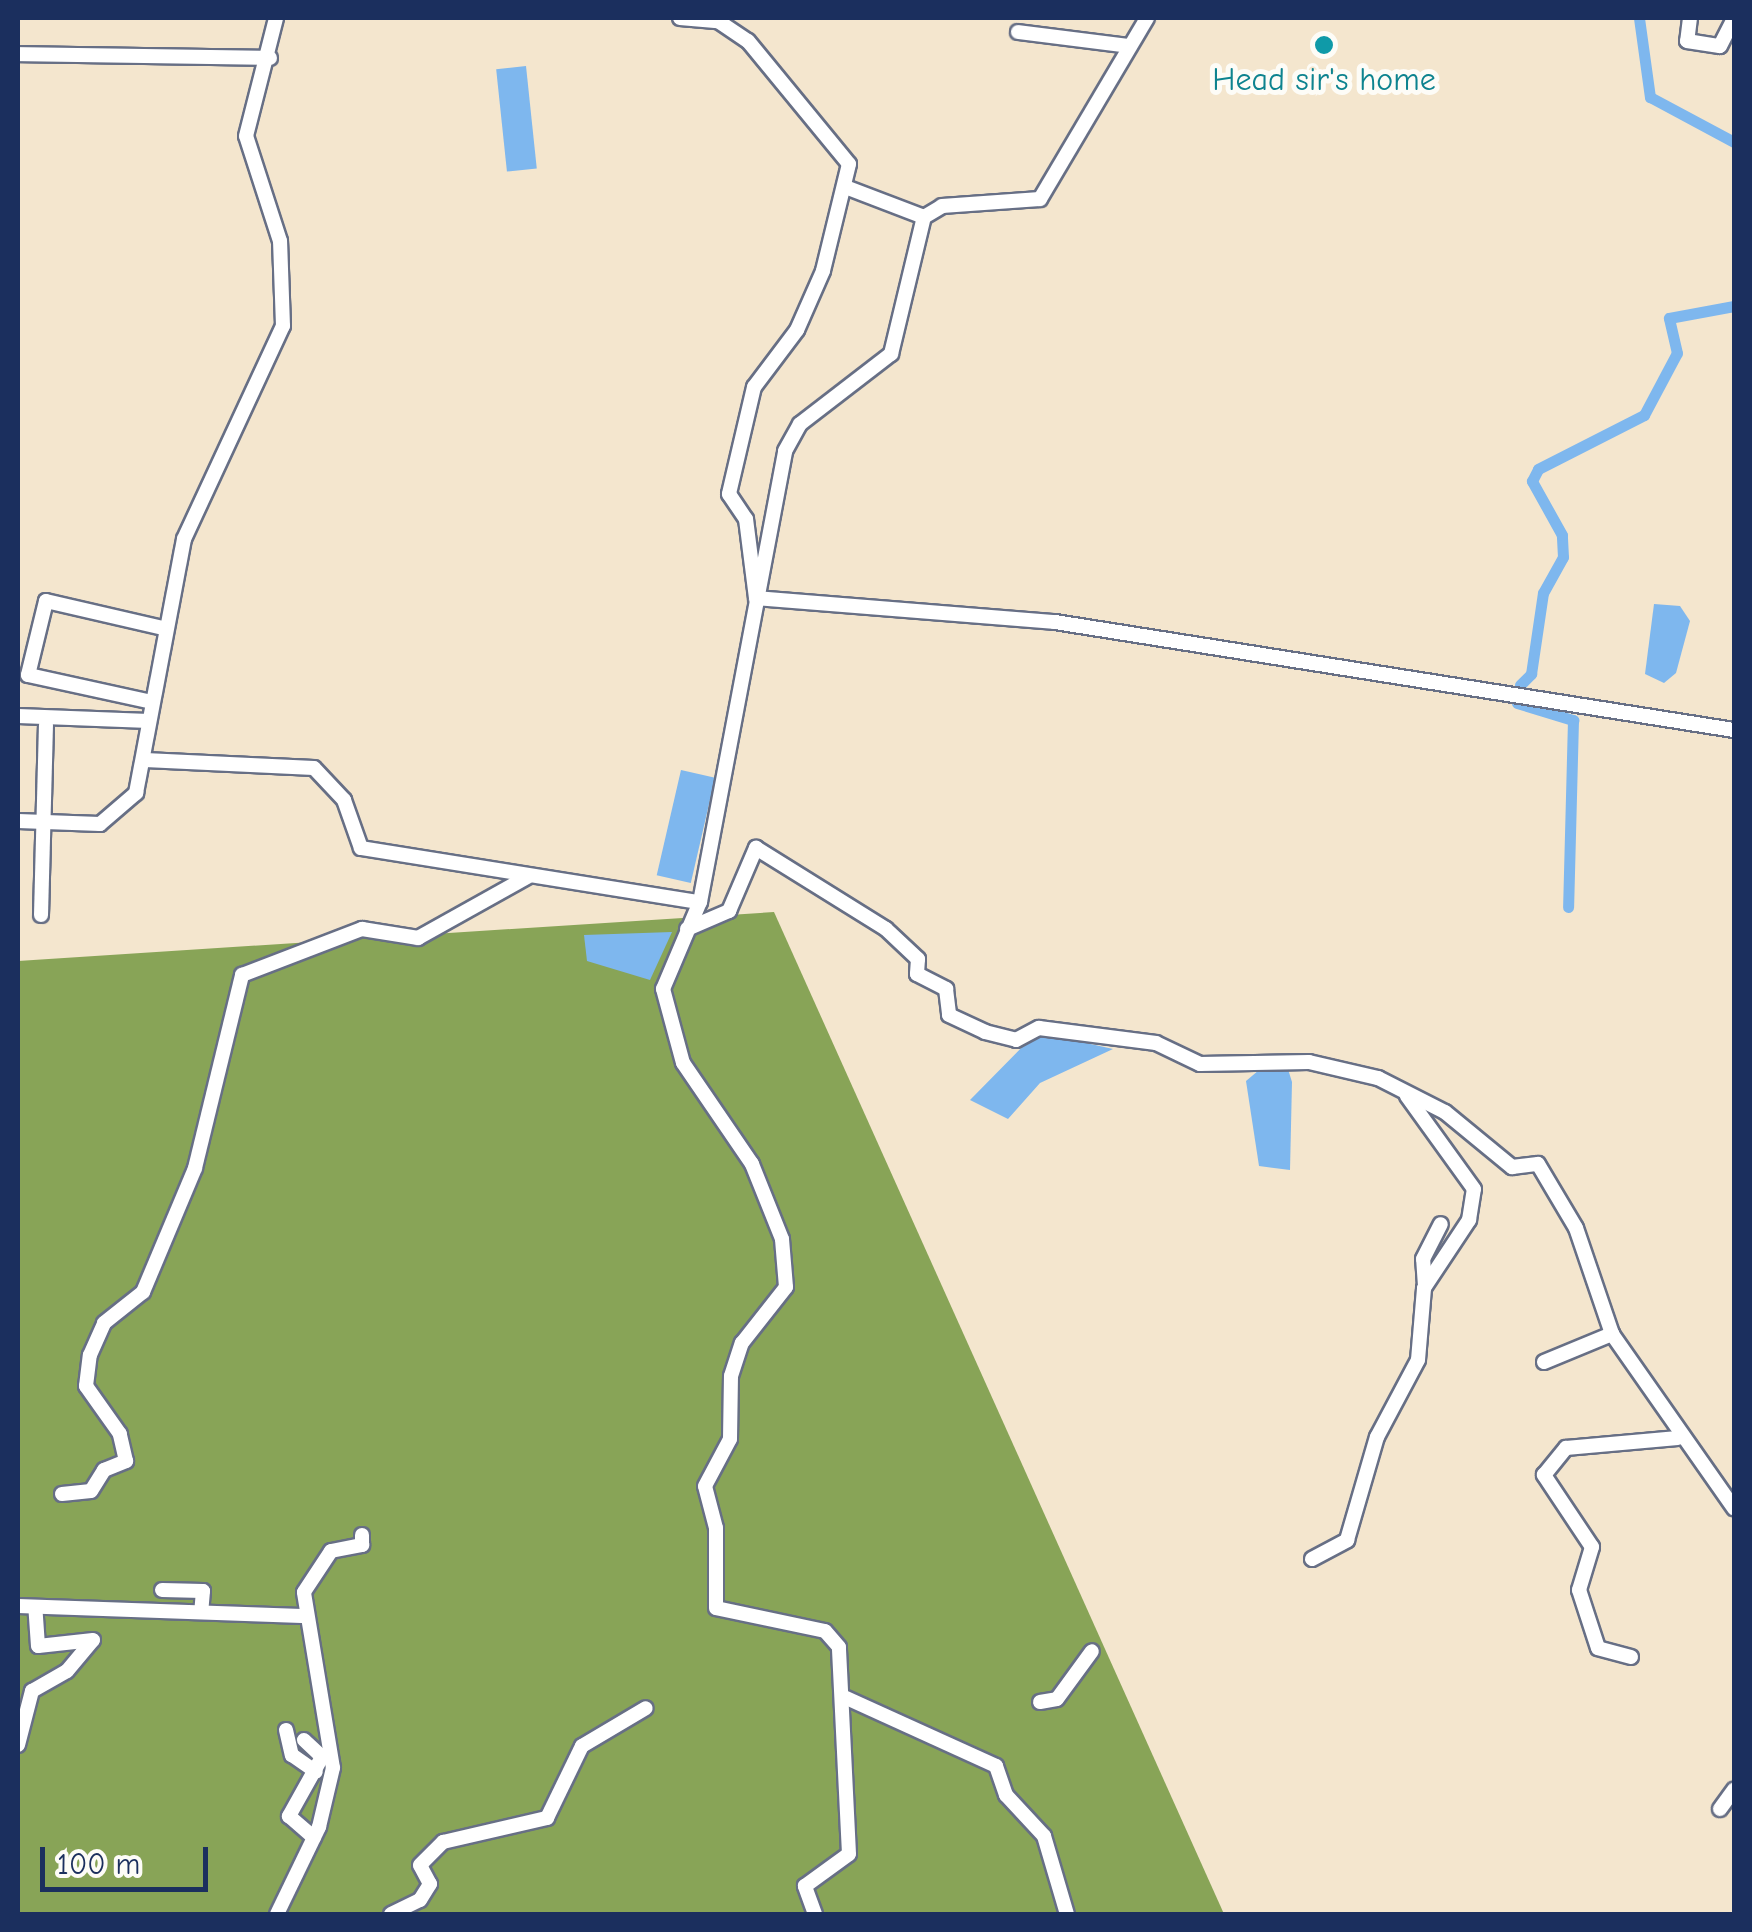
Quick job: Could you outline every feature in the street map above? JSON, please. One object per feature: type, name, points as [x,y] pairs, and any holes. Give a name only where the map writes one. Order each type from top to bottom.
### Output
[{"type":"street","points":[[18,821],[100,824],[123,810],[145,760],[163,628],[184,539],[283,326],[280,241],[246,136],[270,58],[276,18]]},
{"type":"street","points":[[680,18],[718,21],[748,41],[816,115],[849,164],[848,188],[797,330],[754,387],[729,494],[746,519],[756,598]]},
{"type":"street","points":[[814,1914],[805,1886],[849,1854],[839,1647],[825,1631],[716,1608],[706,1486],[730,1439],[736,1360],[786,1277],[752,1164],[732,1147],[667,1027],[667,970],[700,902],[785,450],[800,424],[891,354],[924,217],[942,206],[1040,199],[1146,18]]},
{"type":"street","points":[[1690,18],[1687,41],[1720,46],[1734,18]]},
{"type":"street","points":[[1018,32],[1129,46]]},
{"type":"street","points":[[18,54],[270,58]]},
{"type":"street","points":[[848,188],[924,217]]},
{"type":"street","points":[[756,598],[1055,622],[1734,730]]},
{"type":"street","points":[[152,702],[23,672],[46,602],[163,628]]},
{"type":"street","points":[[18,716],[149,721]]},
{"type":"street","points":[[41,915],[46,724]]},
{"type":"street","points":[[145,760],[314,768],[344,800],[361,848],[700,902]]},
{"type":"street","points":[[687,929],[729,911],[756,848],[886,929],[918,959],[917,974],[946,989],[949,1014],[986,1032],[1016,1040],[1039,1028],[1156,1043],[1200,1064],[1308,1062],[1400,1088],[1512,1167],[1538,1164],[1576,1228],[1612,1334],[1678,1438],[1734,1508]]},
{"type":"street","points":[[62,1494],[90,1490],[104,1470],[126,1460],[120,1434],[86,1386],[90,1354],[104,1323],[143,1292],[195,1168],[242,975],[362,929],[418,938],[527,877]]},
{"type":"street","points":[[1400,1088],[1474,1189],[1469,1220],[1425,1286]]},
{"type":"street","points":[[1312,1559],[1347,1540],[1378,1437],[1418,1360],[1425,1286],[1422,1259],[1442,1224]]},
{"type":"street","points":[[1544,1362],[1612,1334]]},
{"type":"street","points":[[1630,1657],[1598,1648],[1579,1590],[1592,1546],[1544,1475],[1566,1448],[1678,1438]]},
{"type":"street","points":[[277,1914],[314,1838],[333,1768],[302,1616],[304,1592],[331,1551],[362,1545],[362,1536]]},
{"type":"street","points":[[162,1590],[203,1591],[201,1612]]},
{"type":"street","points":[[18,1606],[59,1612],[101,1602],[201,1612],[302,1616]]},
{"type":"street","points":[[18,1746],[32,1691],[67,1672],[93,1640],[38,1646],[35,1607]]},
{"type":"street","points":[[1040,1702],[1057,1699],[1092,1651]]},
{"type":"street","points":[[842,1696],[996,1766],[1006,1795],[1044,1836],[1067,1914]]},
{"type":"street","points":[[392,1914],[420,1900],[430,1884],[420,1865],[443,1842],[547,1818],[582,1746],[646,1708]]},
{"type":"street","points":[[286,1730],[292,1755],[316,1772]]},
{"type":"street","points":[[304,1740],[322,1757],[290,1816],[314,1838]]},
{"type":"street","points":[[1720,1809],[1734,1790]]},
{"type":"green space","points":[[774,912],[1224,1914],[18,1914],[18,961]]},
{"type":"water","points":[[526,66],[537,168],[507,172],[496,69]]},
{"type":"water","points":[[1654,604],[1680,606],[1690,621],[1676,673],[1664,683],[1645,674]]},
{"type":"water","points":[[681,770],[715,778],[691,883],[657,875]]},
{"type":"water","points":[[672,932],[650,980],[587,961],[584,935]]},
{"type":"water","points":[[1037,1032],[1113,1049],[1040,1083],[1008,1119],[970,1100]]},
{"type":"water","points":[[1265,1065],[1287,1066],[1292,1082],[1290,1170],[1259,1166],[1246,1081]]},
{"type":"waterway","points":[[1639,18],[1650,97],[1734,142]]},
{"type":"waterway","points":[[1520,685],[1531,674],[1543,593],[1563,557],[1562,535],[1532,481],[1538,469],[1644,415],[1677,353],[1669,318],[1734,306]]},
{"type":"waterway","points":[[1517,703],[1573,720],[1568,907]]},
{"type":"place","name":"Head sir's home","points":[[1324,45]]}]
